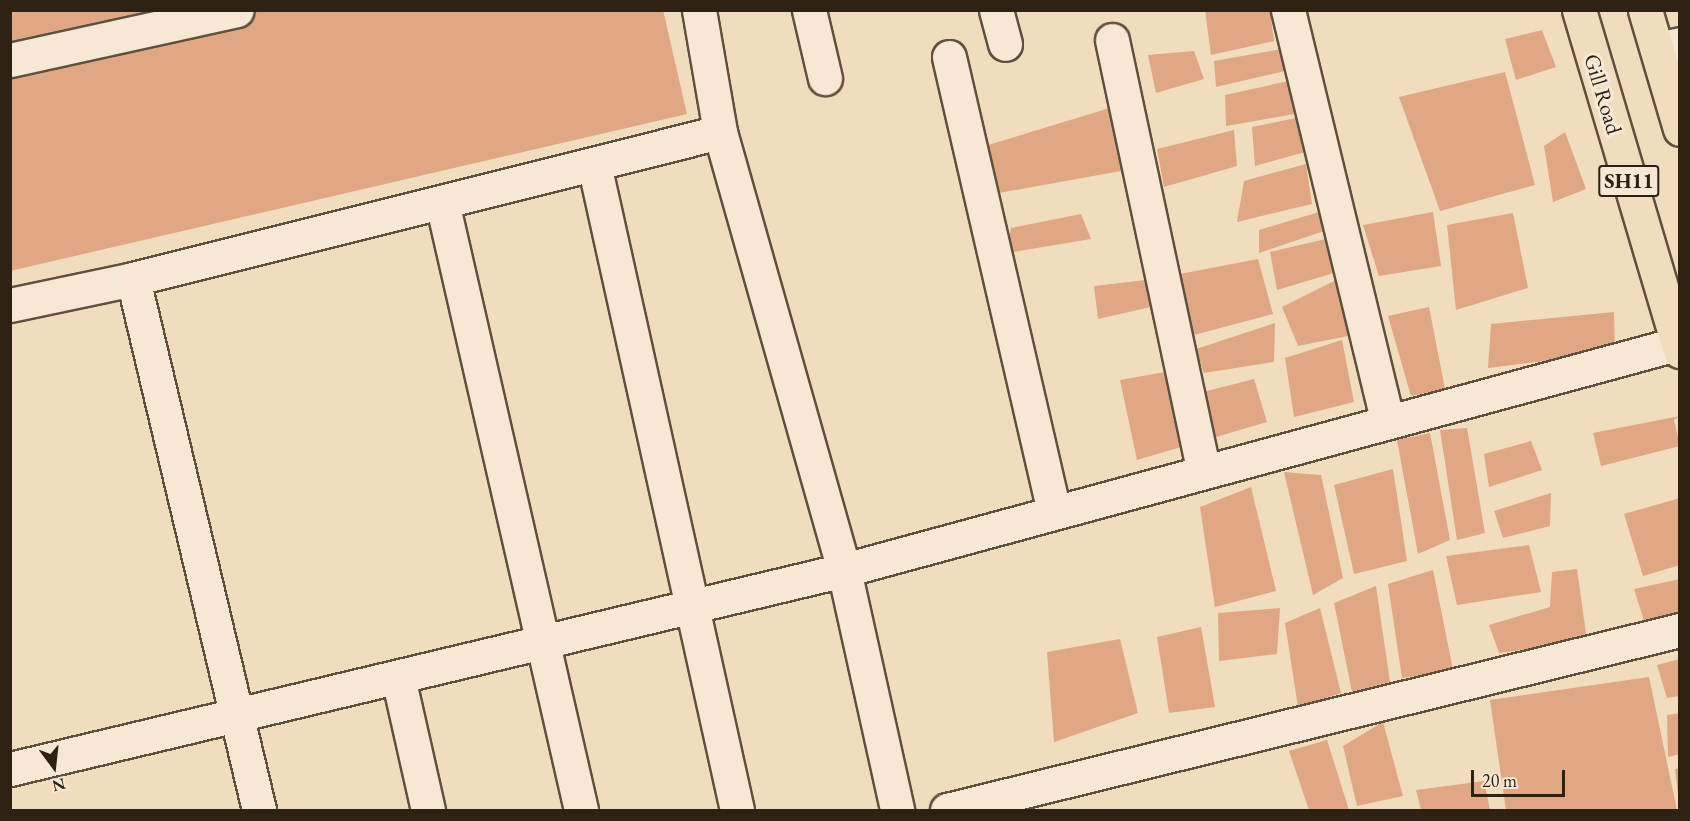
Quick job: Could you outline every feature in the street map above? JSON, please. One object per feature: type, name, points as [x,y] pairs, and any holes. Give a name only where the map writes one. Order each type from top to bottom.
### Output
[{"type":"main road","name":"Gill Road","points":[[1579,10],[1679,346]]},
{"type":"main road","points":[[1645,10],[1668,46],[1680,129]]},
{"type":"street","points":[[10,60],[237,10]]},
{"type":"street","points":[[699,10],[720,132],[844,570],[897,810]]},
{"type":"street","points":[[809,10],[825,78]]},
{"type":"street","points":[[996,10],[1005,44]]},
{"type":"street","points":[[1288,10],[1387,420]]},
{"type":"street","points":[[1112,40],[1203,471]]},
{"type":"street","points":[[949,57],[1054,512]]},
{"type":"street","points":[[10,305],[133,279],[720,132]]},
{"type":"street","points":[[594,164],[694,606],[737,810]]},
{"type":"street","points":[[442,202],[546,642],[581,810]]},
{"type":"street","points":[[133,279],[259,810]]},
{"type":"street","points":[[10,769],[844,570],[1387,420],[1679,346]]},
{"type":"street","points":[[947,810],[1680,630]]},
{"type":"street","points":[[398,677],[428,810]]},
{"type":"building","points":[[10,10],[663,10],[687,114],[10,271]]},
{"type":"building","points":[[1205,10],[1270,10],[1274,41],[1211,55]]},
{"type":"building","points":[[1542,30],[1556,67],[1516,80],[1505,39]]},
{"type":"building","points":[[1282,49],[1285,71],[1216,87],[1214,61]]},
{"type":"building","points":[[1194,51],[1204,79],[1156,93],[1148,55]]},
{"type":"building","points":[[1505,72],[1535,185],[1440,211],[1399,97]]},
{"type":"building","points":[[1293,80],[1295,114],[1226,126],[1225,95]]},
{"type":"building","points":[[1113,107],[1121,171],[999,193],[985,146]]},
{"type":"building","points":[[1296,118],[1309,151],[1255,166],[1252,127]]},
{"type":"building","points":[[1234,130],[1237,166],[1164,187],[1157,149]]},
{"type":"building","points":[[1565,132],[1586,189],[1553,202],[1544,146]]},
{"type":"building","points":[[1306,164],[1312,204],[1237,222],[1244,181]]},
{"type":"building","points":[[1319,212],[1324,213],[1324,231],[1259,253],[1259,230]]},
{"type":"building","points":[[1433,212],[1441,266],[1379,276],[1363,225]]},
{"type":"building","points":[[1513,213],[1528,288],[1456,310],[1447,225]]},
{"type":"building","points":[[1081,214],[1091,239],[1007,253],[1011,228]]},
{"type":"building","points":[[1330,238],[1334,273],[1277,290],[1270,252]]},
{"type":"building","points":[[1258,259],[1273,314],[1190,336],[1180,274]]},
{"type":"building","points":[[1346,275],[1348,336],[1298,346],[1282,307]]},
{"type":"building","points":[[1146,280],[1155,306],[1098,319],[1094,286]]},
{"type":"building","points":[[1429,307],[1445,389],[1411,396],[1388,316]]},
{"type":"building","points":[[1614,312],[1615,352],[1488,368],[1491,324]]},
{"type":"building","points":[[1275,323],[1274,362],[1204,373],[1196,349]]},
{"type":"building","points":[[1342,340],[1354,402],[1294,417],[1285,358]]},
{"type":"building","points":[[1165,372],[1181,447],[1137,460],[1120,380]]},
{"type":"building","points":[[1254,379],[1267,422],[1209,439],[1203,392]]},
{"type":"building","points":[[1680,416],[1674,420],[1680,446],[1601,466],[1593,433]]},
{"type":"building","points":[[1467,428],[1485,533],[1457,540],[1440,430]]},
{"type":"building","points":[[1430,433],[1450,540],[1418,554],[1397,440]]},
{"type":"building","points":[[1531,441],[1542,470],[1489,487],[1484,454]]},
{"type":"building","points":[[1393,469],[1407,561],[1354,574],[1334,485]]},
{"type":"building","points":[[1284,472],[1321,475],[1343,578],[1313,595]]},
{"type":"building","points":[[1251,487],[1276,591],[1215,607],[1200,507]]},
{"type":"building","points":[[1551,493],[1550,526],[1503,538],[1494,511]]},
{"type":"building","points":[[1680,498],[1680,565],[1643,576],[1624,514]]},
{"type":"building","points":[[1529,545],[1541,592],[1457,605],[1446,556]]},
{"type":"building","points":[[1577,569],[1587,641],[1499,653],[1489,625],[1550,607],[1552,572]]},
{"type":"building","points":[[1433,570],[1453,670],[1402,678],[1388,584]]},
{"type":"building","points":[[1680,579],[1680,614],[1645,624],[1634,589]]},
{"type":"building","points":[[1376,586],[1390,682],[1352,692],[1334,603]]},
{"type":"building","points":[[1280,608],[1277,654],[1219,661],[1218,613]]},
{"type":"building","points":[[1320,608],[1341,693],[1298,707],[1285,623]]},
{"type":"building","points":[[1201,627],[1215,707],[1169,713],[1157,637]]},
{"type":"building","points":[[1120,639],[1138,713],[1054,742],[1047,652]]},
{"type":"building","points":[[1680,659],[1680,696],[1667,698],[1657,665]]},
{"type":"building","points":[[1649,677],[1677,810],[1506,810],[1490,700]]},
{"type":"building","points":[[1680,713],[1680,754],[1668,757],[1667,715]]},
{"type":"building","points":[[1383,722],[1403,796],[1357,806],[1343,746]]},
{"type":"building","points":[[1327,740],[1349,810],[1309,810],[1289,751]]},
{"type":"building","points":[[1680,768],[1680,796],[1678,796],[1675,769]]},
{"type":"building","points":[[1484,781],[1490,810],[1421,810],[1416,790]]}]
